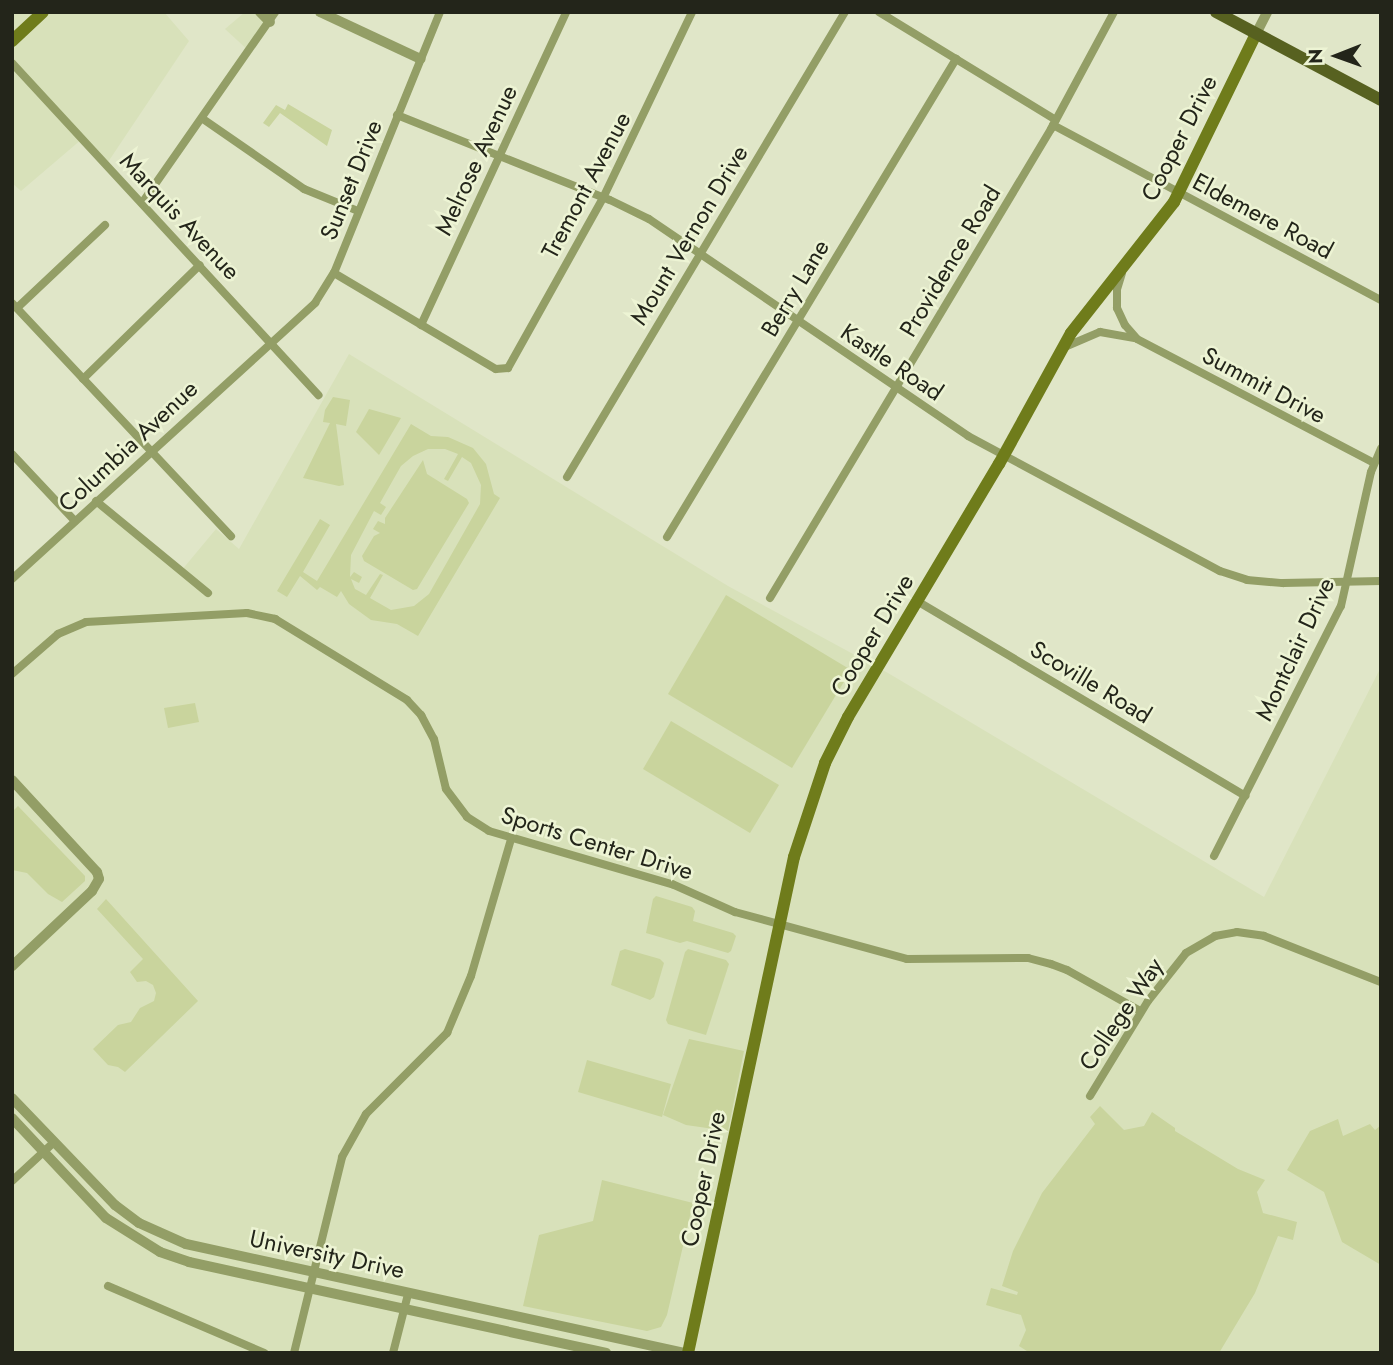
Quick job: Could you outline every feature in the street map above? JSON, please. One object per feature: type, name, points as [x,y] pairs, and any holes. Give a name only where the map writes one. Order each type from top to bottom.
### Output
[{"type":"main road","points":[[12,41],[43,12]]},
{"type":"main road","points":[[1216,12],[1381,100]]},
{"type":"main road","name":"Cooper Drive","points":[[687,1353],[779,924],[804,821],[825,764],[848,717],[1003,456],[1061,351],[1083,316],[1124,267],[1179,193],[1256,34]]},
{"type":"street","points":[[142,203],[273,17],[260,12]]},
{"type":"street","points":[[320,12],[421,59]]},
{"type":"street","name":"Sunset Drive","points":[[270,342],[310,309],[334,273],[440,12]]},
{"type":"street","name":"Melrose Avenue","points":[[421,325],[566,12]]},
{"type":"street","name":"Tremont Avenue","points":[[421,325],[496,369],[505,370],[603,198],[692,12]]},
{"type":"street","name":"Mount Vernon Drive","points":[[567,477],[845,12]]},
{"type":"street","name":"Eldemere Road","points":[[879,12],[1054,123],[1381,300]]},
{"type":"street","name":"Providence Road","points":[[771,598],[1054,123],[1114,12]]},
{"type":"street","name":"Cooper Drive","points":[[1256,34],[1267,12]]},
{"type":"street","name":"Berry Lane","points":[[667,537],[956,59]]},
{"type":"street","name":"Marquis Avenue","points":[[12,64],[318,395]]},
{"type":"street","name":"Kastle Road","points":[[397,115],[649,219],[896,388],[1003,456],[1226,574],[1283,583],[1381,580]]},
{"type":"street","points":[[203,119],[304,189],[358,211]]},
{"type":"street","points":[[105,225],[15,305],[230,536]]},
{"type":"street","points":[[83,379],[200,265]]},
{"type":"street","name":"Summit Drive","points":[[1124,267],[1117,289],[1117,308],[1125,325],[1137,339]]},
{"type":"street","points":[[334,273],[421,325]]},
{"type":"street","name":"Summit Drive","points":[[1061,351],[1074,341],[1100,332],[1122,334],[1137,339],[1374,463]]},
{"type":"street","name":"Columbia Avenue","points":[[12,579],[270,342]]},
{"type":"street","name":"Montclair Drive","points":[[1214,856],[1332,625],[1348,583],[1374,463],[1381,448]]},
{"type":"street","points":[[12,454],[75,521]]},
{"type":"street","points":[[96,501],[208,593]]},
{"type":"street","name":"Scoville Road","points":[[917,601],[1245,796]]},
{"type":"street","name":"Sports Center Drive","points":[[12,674],[58,634],[86,622],[237,613],[275,619],[407,700],[421,715],[431,733],[446,789],[453,801],[467,817],[489,831],[672,884],[735,912],[907,959],[1028,958],[1067,970],[1140,1011]]},
{"type":"street","points":[[12,780],[97,872],[97,886],[12,966]]},
{"type":"street","points":[[294,1353],[333,1184],[353,1133],[380,1099],[439,1042],[459,1009],[511,839]]},
{"type":"street","name":"College Way","points":[[1090,1096],[1140,1011],[1186,953],[1208,939],[1228,933],[1264,936],[1381,982]]},
{"type":"street","name":"University Drive","points":[[12,1098],[115,1205],[149,1227],[194,1246],[687,1353]]},
{"type":"street","name":"University Drive","points":[[12,1118],[106,1218],[144,1244],[190,1262],[606,1353]]},
{"type":"street","points":[[12,1181],[53,1143]]},
{"type":"street","points":[[107,1286],[264,1353]]},
{"type":"street","points":[[394,1353],[408,1294]]},
{"type":"shaded area","points":[[12,12],[164,12],[189,41],[106,165],[82,139],[21,191],[12,183]]},
{"type":"shaded area","points":[[245,12],[275,12],[250,52],[225,29]]},
{"type":"shaded area","points":[[288,104],[332,130],[327,146],[280,113],[269,127],[263,123],[276,105],[285,110]]},
{"type":"shaded area","points":[[349,354],[728,586],[888,673],[1264,897],[1381,667],[1381,1353],[12,1353],[12,579],[96,501],[181,571],[216,529],[239,549]]},
{"type":"shaded area","points":[[333,397],[350,400],[346,426],[336,424],[344,485],[339,486],[303,478],[330,423],[323,422],[325,410]]},
{"type":"shaded area","points":[[369,409],[401,418],[379,455],[356,432]]},
{"type":"shaded area","points":[[411,424],[431,436],[448,437],[473,448],[486,464],[494,494],[500,498],[418,636],[397,624],[371,620],[349,604],[341,591],[337,597],[320,587],[317,590],[300,576],[287,597],[277,591],[320,519],[330,525],[303,572],[317,581]],"holes":[[[428,449],[445,449],[458,454],[444,479],[448,481],[462,457],[471,463],[481,485],[480,504],[429,594],[414,606],[391,610],[370,598],[383,575],[380,574],[366,595],[355,589],[351,579],[359,583],[362,577],[354,572],[350,577],[351,555],[374,511],[381,515],[386,507],[380,503],[401,466]]]},
{"type":"shaded area","points":[[423,460],[427,474],[467,499],[469,503],[417,589],[413,590],[364,561],[362,556],[374,536],[380,533],[373,529],[378,521],[385,524],[385,518]]},
{"type":"shaded area","points":[[726,595],[851,670],[792,768],[668,694]]},
{"type":"shaded area","points":[[195,703],[199,722],[168,728],[164,708]]},
{"type":"shaded area","points":[[671,721],[779,785],[750,833],[643,769]]},
{"type":"shaded area","points":[[18,806],[85,876],[85,881],[62,902],[48,894],[27,873],[12,870],[12,812]]},
{"type":"shaded area","points":[[656,896],[692,907],[695,911],[693,921],[733,933],[736,936],[731,951],[728,953],[687,941],[680,943],[646,933],[653,899]]},
{"type":"shaded area","points":[[106,899],[198,1001],[125,1072],[108,1065],[93,1049],[118,1025],[131,1022],[140,1008],[154,1001],[156,993],[153,985],[146,981],[137,982],[130,972],[143,959],[97,909]]},
{"type":"shaded area","points":[[625,949],[660,959],[664,963],[654,997],[650,1000],[611,985],[620,951]]},
{"type":"shaded area","points":[[688,949],[726,960],[729,964],[706,1035],[668,1024],[666,1020]]},
{"type":"shaded area","points":[[689,1039],[744,1051],[728,1131],[686,1125],[663,1115]]},
{"type":"shaded area","points":[[587,1060],[671,1084],[662,1117],[578,1092]]},
{"type":"shaded area","points":[[1100,1106],[1124,1130],[1144,1126],[1152,1112],[1175,1128],[1175,1131],[1238,1169],[1265,1180],[1257,1192],[1263,1213],[1297,1222],[1293,1240],[1278,1236],[1255,1293],[1219,1353],[1030,1353],[1019,1346],[1026,1330],[1021,1315],[986,1305],[991,1288],[1017,1295],[1018,1292],[1002,1286],[1013,1251],[1042,1193],[1095,1124],[1090,1117]]},
{"type":"shaded area","points":[[1338,1119],[1343,1136],[1370,1124],[1375,1130],[1381,1125],[1381,1265],[1342,1242],[1324,1192],[1287,1170],[1310,1131]]},
{"type":"shaded area","points":[[602,1180],[693,1203],[667,1315],[661,1327],[647,1331],[523,1306],[539,1235],[593,1221]]}]
